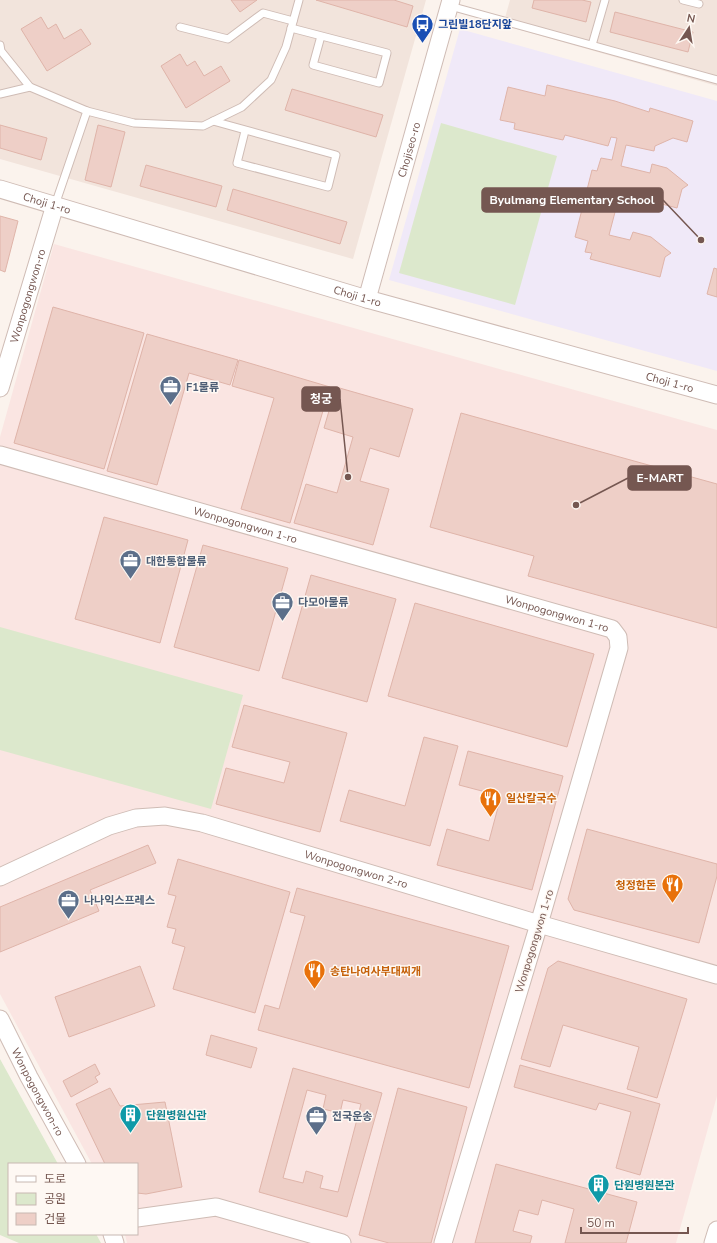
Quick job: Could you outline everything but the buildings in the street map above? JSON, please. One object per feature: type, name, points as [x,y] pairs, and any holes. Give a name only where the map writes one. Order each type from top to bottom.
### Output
[{"type":"street","name":"Chojiseo-ro","points":[[367,299],[450,3]]},
{"type":"street","name":"Choji 1-ro","points":[[0,189],[367,299],[717,395]]},
{"type":"street","name":"Wonpogongwon-ro","points":[[0,388],[55,205]]},
{"type":"street","name":"Wonpogongwon 1-ro","points":[[0,454],[612,629],[618,637],[619,648],[539,924],[443,1243]]},
{"type":"street","name":"Wonpogongwon 2-ro","points":[[0,877],[109,826],[136,818],[165,816],[202,823],[539,924],[717,974]]},
{"type":"street","name":"Wonpogongwon-ro","points":[[0,1019],[29,1077],[76,1163]]},
{"type":"street","points":[[138,1218],[216,1207],[342,1243]]},
{"type":"street","points":[[713,1243],[717,1230]]},
{"type":"lane","points":[[0,45],[1,51],[30,87],[87,111],[134,123],[203,126],[242,107],[271,80],[286,47],[299,0]]},
{"type":"lane","points":[[592,45],[605,0]]},
{"type":"lane","points":[[683,0],[699,4]]},
{"type":"lane","points":[[450,3],[717,80]]},
{"type":"lane","points":[[180,27],[228,39],[263,13],[320,36],[387,54],[379,83],[312,65],[320,36]]},
{"type":"lane","points":[[0,94],[30,87]]},
{"type":"lane","points":[[55,205],[87,111]]},
{"type":"lane","points":[[213,121],[336,155],[328,187],[237,164],[245,131]]},
{"type":"shaded area","points":[[0,0],[426,0],[353,259],[0,159]]},
{"type":"shaded area","points":[[510,0],[717,0],[717,86],[503,25]]},
{"type":"shaded area","points":[[460,29],[717,101],[717,371],[389,280]]},
{"type":"shaded area","points":[[54,244],[717,430],[717,1096],[676,1243],[127,1243],[125,1235],[138,1235],[138,1163],[91,1163],[0,994],[0,437]]},
{"type":"green space","points":[[441,123],[557,156],[515,305],[399,273]]},
{"type":"green space","points":[[0,627],[243,695],[211,809],[0,750]]},
{"type":"green space","points":[[0,1059],[57,1163],[8,1163],[8,1235],[97,1235],[101,1243],[19,1243],[0,1235]]},
{"type":"place","name":"그린빌18단지앞","points":[[422,44]]},
{"type":"place","name":"Byulmang Elementary School","points":[[701,240]]},
{"type":"place","name":"F1물류","points":[[171,406]]},
{"type":"place","name":"청궁","points":[[348,477]]},
{"type":"place","name":"E-MART","points":[[576,505]]},
{"type":"place","name":"대한통합물류","points":[[131,580]]},
{"type":"place","name":"다모아물류","points":[[282,622]]},
{"type":"place","name":"일산칼국수","points":[[490,818]]},
{"type":"place","name":"청정한돈","points":[[672,904]]},
{"type":"place","name":"나나익스프레스","points":[[68,920]]},
{"type":"place","name":"송탄나여사부대찌개","points":[[314,990]]},
{"type":"place","name":"단원병원신관","points":[[131,1134]]},
{"type":"place","name":"전국운송","points":[[317,1136]]},
{"type":"place","name":"단원병원본관","points":[[599,1204]]}]
